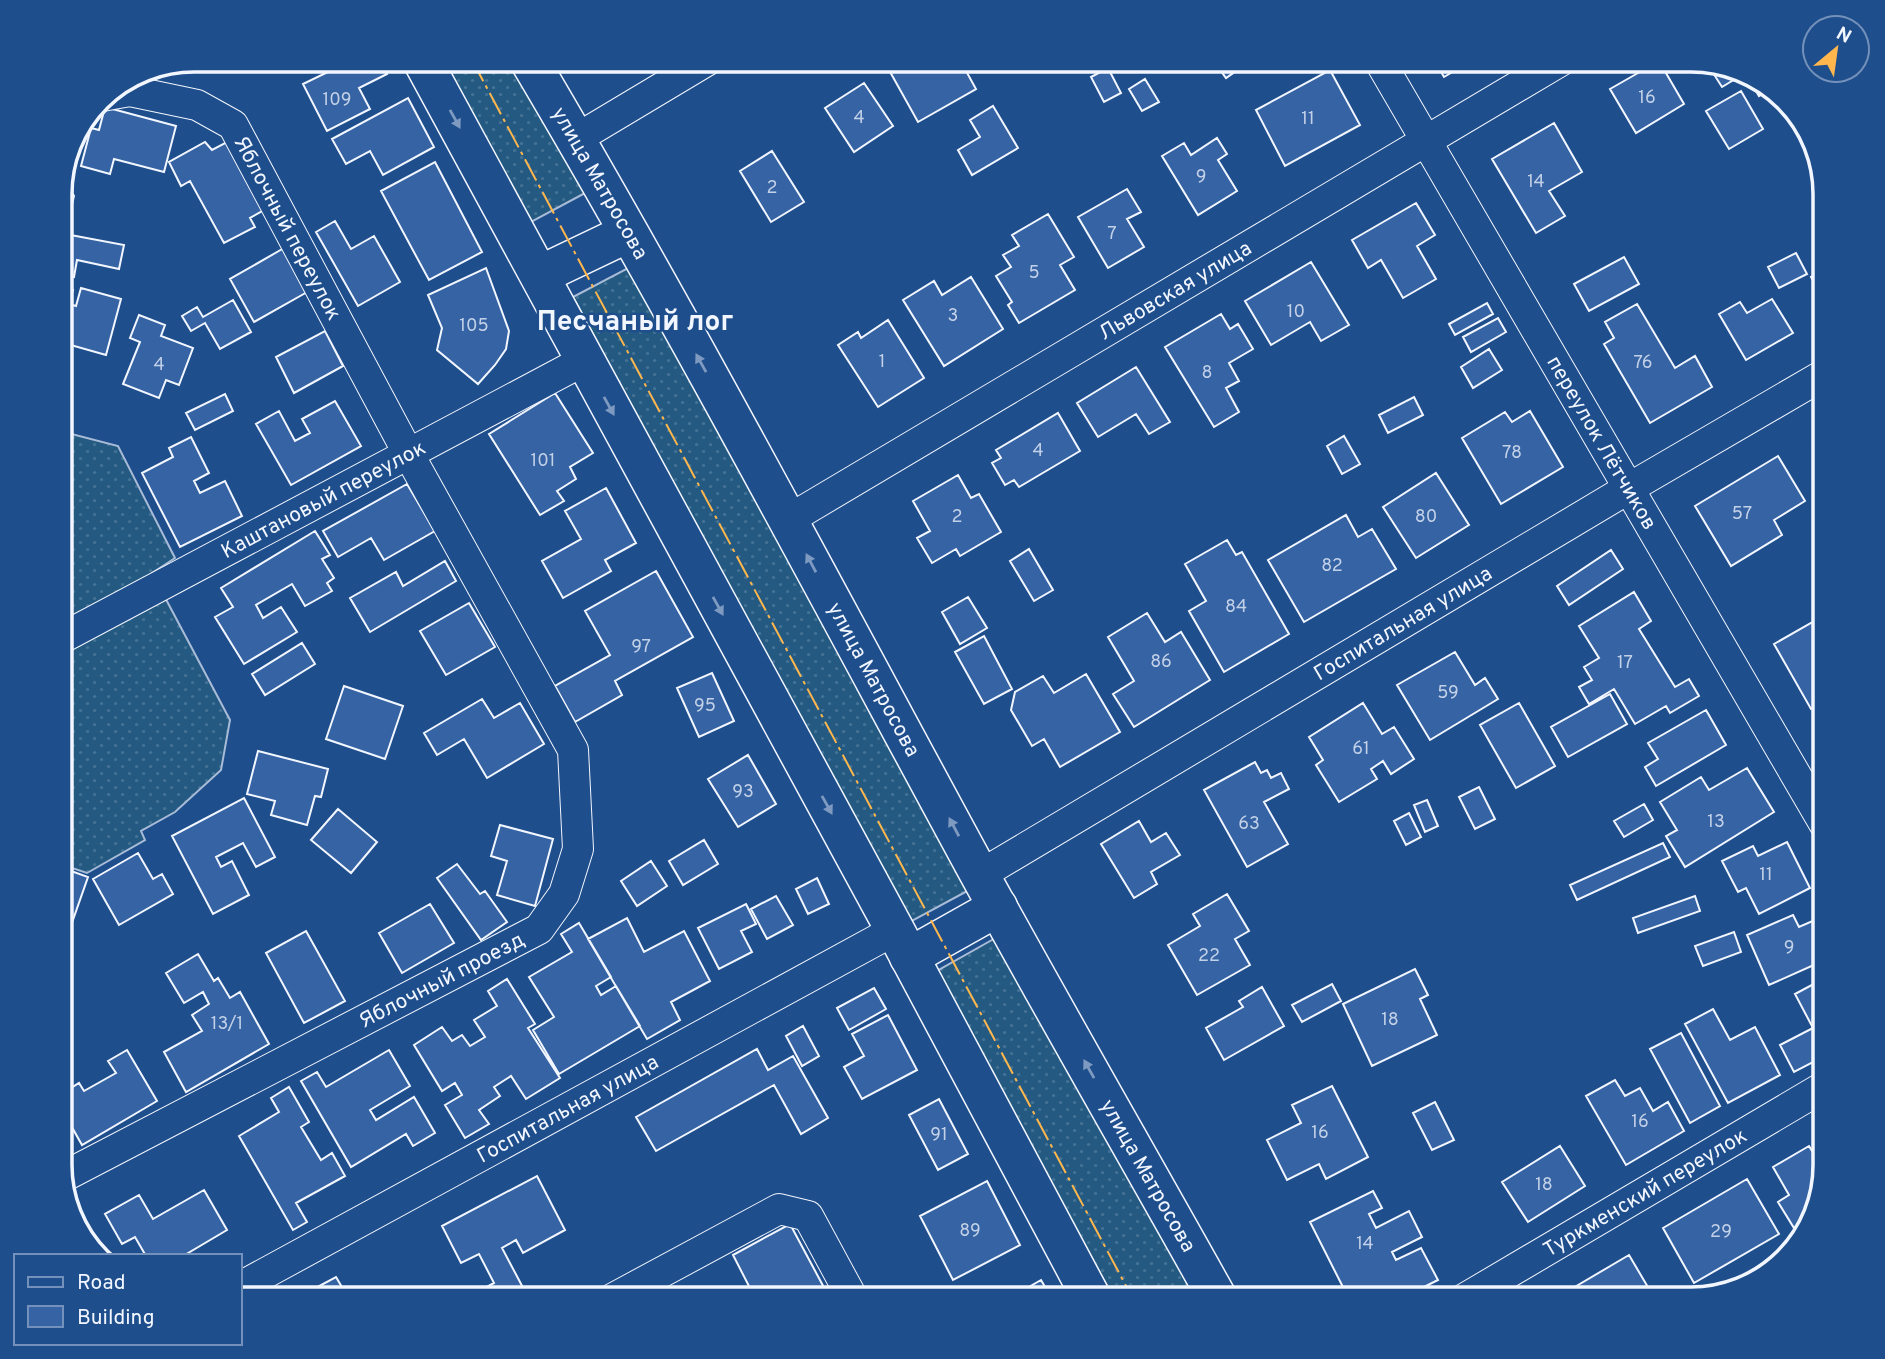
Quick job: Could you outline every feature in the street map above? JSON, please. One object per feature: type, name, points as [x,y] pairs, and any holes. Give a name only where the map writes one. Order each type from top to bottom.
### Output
[{"type":"highway","points":[[429,72],[902,943],[1085,1287]]},
{"type":"highway","name":"улица Матросова","points":[[536,72],[788,520],[989,891],[1211,1287]]},
{"type":"highway","points":[[540,275],[628,233]]},
{"type":"highway","points":[[902,943],[989,891]]},
{"type":"street","points":[[576,139],[688,72]]},
{"type":"street","name":"переулок Лётчиков","points":[[1387,72],[1813,804]]},
{"type":"street","name":"Львовская улица","points":[[788,520],[1541,72]]},
{"type":"street","name":"Яблочный переулок","points":[[128,91],[197,105],[233,125],[408,453]]},
{"type":"street","name":"Каштановый переулок","points":[[72,633],[584,360]]},
{"type":"street","name":"Госпитальная улица","points":[[989,891],[1630,487],[1813,381]]},
{"type":"street","name":"Яблочный проезд","points":[[72,1172],[539,929],[564,894],[578,849],[573,750],[408,453]]},
{"type":"street","name":"Госпитальная улица","points":[[242,1286],[902,943]]},
{"type":"street","name":"Туркменский переулок","points":[[1486,1287],[1813,1093]]},
{"type":"street","points":[[636,1287],[779,1209],[808,1216],[846,1287]]},
{"type":"shaded area","points":[[450,72],[515,72],[587,192],[531,222]]},
{"type":"shaded area","points":[[630,267],[971,889],[910,922],[573,297]]},
{"type":"shaded area","points":[[72,434],[118,446],[175,558],[152,573],[230,720],[221,770],[175,812],[141,831],[145,840],[87,873],[72,868]]},
{"type":"shaded area","points":[[999,936],[1193,1287],[1108,1287],[937,971]]},
{"type":"building","points":[[328,72],[387,74],[359,88],[370,109],[327,131],[303,84]]},
{"type":"building","points":[[890,72],[967,72],[976,89],[918,122]]},
{"type":"building","points":[[1100,72],[1110,72],[1121,93],[1104,102],[1091,77]]},
{"type":"building","points":[[1222,72],[1235,72],[1226,78]]},
{"type":"building","points":[[1326,72],[1331,72],[1360,125],[1285,166],[1256,110]]},
{"type":"building","points":[[1640,72],[1665,72],[1684,104],[1636,133],[1610,89]]},
{"type":"building","points":[[1714,74],[1734,79],[1722,87]]},
{"type":"building","points":[[1145,79],[1159,102],[1142,111],[1129,89]]},
{"type":"building","points":[[864,83],[893,126],[854,152],[825,108]]},
{"type":"building","points":[[1741,91],[1763,129],[1729,149],[1706,111]]},
{"type":"building","points":[[408,98],[434,147],[383,175],[370,151],[346,164],[332,139]]},
{"type":"building","points":[[993,106],[1018,148],[972,175],[958,150],[980,137],[970,120]]},
{"type":"building","points":[[108,108],[176,126],[164,172],[114,159],[110,174],[81,166],[91,129],[99,130],[104,112]]},
{"type":"building","points":[[1554,123],[1582,172],[1549,191],[1565,216],[1536,233],[1492,159]]},
{"type":"building","points":[[1217,138],[1227,154],[1218,160],[1237,191],[1198,215],[1162,156],[1184,143],[1191,155]]},
{"type":"building","points":[[205,142],[212,150],[227,142],[264,210],[250,218],[255,227],[224,243],[190,181],[181,186],[169,162]]},
{"type":"building","points":[[772,151],[804,202],[771,222],[740,171]]},
{"type":"building","points":[[435,162],[482,252],[429,280],[381,191]]},
{"type":"building","points":[[1127,189],[1141,212],[1127,219],[1144,247],[1108,268],[1078,217]]},
{"type":"building","points":[[1416,203],[1435,235],[1417,246],[1436,279],[1403,298],[1381,260],[1368,268],[1352,240]]},
{"type":"building","points":[[1048,214],[1074,257],[1060,265],[1075,290],[1019,323],[1008,305],[1012,302],[996,276],[1011,267],[1003,255],[1019,246],[1012,235]]},
{"type":"building","points":[[335,221],[351,249],[374,236],[400,282],[358,306],[316,232]]},
{"type":"building","points":[[72,235],[124,245],[119,269],[77,260],[74,277]]},
{"type":"building","points":[[284,248],[309,291],[254,322],[230,279]]},
{"type":"building","points":[[1796,253],[1807,274],[1779,288],[1768,267]]},
{"type":"building","points":[[1624,257],[1639,284],[1589,311],[1574,284]]},
{"type":"building","points":[[1311,262],[1349,325],[1321,341],[1310,322],[1271,345],[1245,301]]},
{"type":"building","points":[[486,268],[509,331],[506,349],[478,384],[437,350],[442,328],[428,295]]},
{"type":"building","points":[[971,277],[1003,329],[944,366],[903,300],[934,281],[942,295]]},
{"type":"building","points":[[81,288],[121,299],[106,355],[72,345],[72,305],[76,306]]},
{"type":"building","points":[[1772,299],[1793,333],[1746,360],[1719,314],[1740,302],[1747,313]]},
{"type":"building","points":[[233,300],[251,332],[220,349],[205,323],[191,331],[182,316],[197,307],[203,317]]},
{"type":"building","points":[[1487,303],[1493,314],[1455,335],[1449,324]]},
{"type":"building","points":[[1637,304],[1675,368],[1695,356],[1712,387],[1650,423],[1604,344],[1614,338],[1605,322]]},
{"type":"building","points":[[1221,314],[1230,329],[1238,324],[1253,349],[1229,363],[1239,381],[1226,388],[1239,412],[1214,427],[1165,347]]},
{"type":"building","points":[[139,315],[165,325],[161,336],[193,348],[179,385],[166,380],[159,398],[123,384],[140,342],[130,338]]},
{"type":"building","points":[[1498,318],[1506,332],[1471,352],[1463,337]]},
{"type":"building","points":[[888,320],[924,378],[878,407],[838,345],[858,332],[861,338]]},
{"type":"building","points":[[325,331],[343,366],[294,393],[276,357]]},
{"type":"building","points":[[1489,349],[1502,370],[1473,388],[1461,367]]},
{"type":"building","points":[[1136,367],[1170,422],[1149,434],[1136,414],[1098,437],[1077,403]]},
{"type":"building","points":[[555,393],[593,453],[570,467],[576,479],[557,491],[564,501],[540,515],[489,434]]},
{"type":"building","points":[[225,394],[233,411],[195,430],[186,413]]},
{"type":"building","points":[[1414,397],[1423,415],[1388,433],[1379,415]]},
{"type":"building","points":[[335,401],[361,446],[291,485],[256,424],[279,411],[295,441],[310,433],[302,419]]},
{"type":"building","points":[[1530,411],[1563,467],[1501,504],[1462,438],[1505,412],[1512,422]]},
{"type":"building","points":[[1058,413],[1080,451],[1019,487],[1014,480],[1005,485],[992,463],[1001,458],[996,450]]},
{"type":"building","points":[[1344,436],[1360,464],[1342,474],[1327,446]]},
{"type":"building","points":[[191,437],[209,473],[194,481],[200,493],[225,481],[242,516],[180,547],[142,473],[173,457],[169,448]]},
{"type":"building","points":[[1778,456],[1805,501],[1774,520],[1782,535],[1731,566],[1695,506]]},
{"type":"building","points":[[1436,473],[1469,525],[1416,558],[1383,507]]},
{"type":"building","points":[[958,475],[971,498],[979,494],[1001,532],[960,556],[956,549],[932,563],[917,538],[930,531],[913,501]]},
{"type":"building","points":[[407,484],[435,531],[384,560],[371,538],[338,557],[323,531]]},
{"type":"building","points":[[606,488],[636,543],[605,560],[611,571],[563,598],[542,561],[581,539],[565,511]]},
{"type":"building","points":[[1346,515],[1358,537],[1372,529],[1396,569],[1304,622],[1268,560]]},
{"type":"building","points":[[315,531],[330,555],[322,559],[334,578],[327,583],[332,591],[305,606],[292,584],[256,605],[263,618],[281,607],[297,632],[244,664],[215,617],[233,607],[221,588]]},
{"type":"building","points":[[1227,540],[1236,555],[1242,552],[1289,634],[1224,672],[1189,611],[1206,601],[1185,564]]},
{"type":"building","points":[[1029,549],[1053,590],[1034,601],[1010,561]]},
{"type":"building","points":[[1611,550],[1623,569],[1569,605],[1557,586]]},
{"type":"building","points":[[445,561],[456,581],[370,632],[350,598],[396,572],[403,586]]},
{"type":"building","points":[[656,571],[693,637],[615,681],[622,695],[575,722],[555,686],[610,655],[585,611]]},
{"type":"building","points":[[1634,592],[1651,621],[1639,629],[1675,687],[1689,679],[1699,696],[1670,713],[1666,706],[1635,724],[1614,689],[1589,704],[1579,687],[1592,680],[1584,667],[1599,658],[1579,626]]},
{"type":"building","points":[[968,597],[987,628],[960,644],[942,612]]},
{"type":"building","points":[[469,603],[495,647],[446,675],[420,631]]},
{"type":"building","points":[[1147,613],[1165,642],[1181,632],[1210,680],[1134,727],[1113,694],[1134,681],[1108,637]]},
{"type":"building","points":[[1813,622],[1813,708],[1811,709],[1774,644]]},
{"type":"building","points":[[984,636],[1012,689],[984,704],[955,652]]},
{"type":"building","points":[[302,643],[315,664],[265,695],[252,674]]},
{"type":"building","points":[[1455,652],[1475,685],[1485,678],[1498,699],[1430,740],[1397,685]]},
{"type":"building","points":[[712,673],[734,721],[699,737],[677,688]]},
{"type":"building","points":[[1086,674],[1120,732],[1060,767],[1044,739],[1032,746],[1011,710],[1015,692],[1043,676],[1054,693]]},
{"type":"building","points":[[344,686],[403,706],[385,759],[326,739]]},
{"type":"building","points":[[1610,694],[1627,724],[1568,757],[1551,727]]},
{"type":"building","points":[[482,699],[494,718],[520,703],[544,744],[487,778],[464,739],[437,755],[424,733]]},
{"type":"building","points":[[1363,703],[1382,734],[1394,727],[1414,759],[1391,774],[1383,761],[1371,769],[1377,779],[1339,802],[1316,765],[1323,760],[1309,737]]},
{"type":"building","points":[[1519,703],[1555,766],[1516,788],[1480,725]]},
{"type":"building","points":[[1706,710],[1726,745],[1656,786],[1645,767],[1658,759],[1648,743]]},
{"type":"building","points":[[258,751],[328,769],[321,797],[315,796],[307,825],[271,815],[275,801],[247,794]]},
{"type":"building","points":[[748,755],[776,804],[738,827],[708,779]]},
{"type":"building","points":[[1255,762],[1261,773],[1267,770],[1271,778],[1281,773],[1289,789],[1264,802],[1288,844],[1247,867],[1204,790]]},
{"type":"building","points":[[1747,768],[1774,812],[1685,867],[1666,836],[1677,830],[1660,802],[1701,777],[1709,790]]},
{"type":"building","points":[[1479,787],[1495,819],[1475,829],[1459,797]]},
{"type":"building","points":[[244,798],[275,857],[256,867],[243,843],[216,857],[221,867],[232,861],[249,895],[213,914],[172,836]]},
{"type":"building","points":[[1427,800],[1438,826],[1425,832],[1414,805]]},
{"type":"building","points":[[1644,804],[1653,820],[1624,837],[1614,821]]},
{"type":"building","points":[[338,809],[377,842],[351,873],[311,840]]},
{"type":"building","points":[[1409,813],[1421,837],[1406,845],[1394,821]]},
{"type":"building","points":[[1139,821],[1151,842],[1166,833],[1180,855],[1151,872],[1157,884],[1134,898],[1101,844]]},
{"type":"building","points":[[500,825],[553,839],[535,906],[497,895],[507,861],[491,856]]},
{"type":"building","points":[[704,840],[718,864],[683,885],[669,861]]},
{"type":"building","points":[[1787,842],[1810,888],[1759,914],[1746,888],[1738,892],[1722,861],[1753,846],[1758,856]]},
{"type":"building","points":[[1663,843],[1670,857],[1577,900],[1570,885]]},
{"type":"building","points":[[138,853],[153,879],[162,874],[173,894],[119,925],[93,879]]},
{"type":"building","points":[[651,861],[667,886],[637,906],[621,881]]},
{"type":"building","points":[[457,864],[480,894],[485,891],[507,922],[481,940],[437,878]]},
{"type":"building","points":[[72,871],[88,877],[72,923]]},
{"type":"building","points":[[817,878],[829,904],[808,914],[796,889]]},
{"type":"building","points":[[1227,894],[1249,931],[1235,939],[1250,965],[1197,995],[1168,945],[1200,926],[1193,914]]},
{"type":"building","points":[[776,896],[793,925],[767,939],[751,909]]},
{"type":"building","points":[[1695,896],[1700,911],[1638,933],[1633,918]]},
{"type":"building","points":[[430,904],[454,943],[402,973],[379,933]]},
{"type":"building","points":[[746,904],[756,924],[741,931],[752,952],[719,969],[698,928]]},
{"type":"building","points":[[1793,915],[1799,927],[1813,921],[1813,965],[1769,985],[1747,935]]},
{"type":"building","points":[[627,918],[644,952],[684,931],[710,981],[671,1002],[680,1020],[647,1039],[588,939]]},
{"type":"building","points":[[579,923],[611,977],[596,986],[601,995],[616,986],[640,1026],[559,1074],[533,1030],[554,1017],[529,977],[572,952],[561,934]]},
{"type":"building","points":[[306,931],[345,1001],[304,1023],[266,953]]},
{"type":"building","points":[[1734,932],[1741,952],[1703,966],[1695,946]]},
{"type":"building","points":[[198,954],[214,981],[218,978],[230,998],[240,992],[269,1044],[186,1092],[164,1052],[202,1031],[192,1015],[209,1004],[203,992],[184,1003],[166,973]]},
{"type":"building","points":[[1415,969],[1428,995],[1420,999],[1437,1035],[1372,1066],[1343,1004]]},
{"type":"building","points":[[507,979],[535,1024],[528,1028],[560,1078],[526,1099],[511,1076],[494,1087],[500,1096],[479,1110],[489,1124],[465,1138],[445,1105],[462,1095],[455,1083],[442,1091],[414,1045],[442,1027],[452,1041],[462,1035],[470,1046],[485,1037],[474,1020],[497,1006],[488,991]]},
{"type":"building","points":[[1332,984],[1341,1001],[1302,1022],[1292,1005]]},
{"type":"building","points":[[1813,984],[1813,1028],[1795,994]]},
{"type":"building","points":[[1262,987],[1284,1026],[1224,1060],[1206,1028],[1243,1007],[1239,1001]]},
{"type":"building","points":[[874,988],[886,1009],[849,1030],[837,1008]]},
{"type":"building","points":[[1713,1009],[1730,1040],[1755,1027],[1780,1075],[1728,1103],[1685,1024]]},
{"type":"building","points":[[888,1015],[917,1070],[862,1099],[844,1067],[864,1056],[852,1034]]},
{"type":"building","points":[[803,1026],[819,1056],[802,1066],[786,1036]]},
{"type":"building","points":[[1813,1028],[1813,1062],[1794,1072],[1780,1045]]},
{"type":"building","points":[[1681,1033],[1720,1106],[1690,1123],[1650,1049]]},
{"type":"building","points":[[757,1049],[768,1070],[793,1056],[828,1118],[801,1134],[774,1085],[656,1151],[636,1117]]},
{"type":"building","points":[[127,1050],[157,1101],[82,1145],[72,1127],[72,1087],[79,1083],[84,1091],[116,1073],[108,1061]]},
{"type":"building","points":[[389,1050],[410,1086],[370,1110],[376,1120],[414,1097],[435,1133],[413,1146],[406,1134],[351,1167],[301,1081],[317,1072],[326,1087]]},
{"type":"building","points":[[1615,1080],[1625,1096],[1640,1088],[1653,1111],[1668,1102],[1684,1131],[1626,1165],[1586,1096]]},
{"type":"building","points":[[1332,1086],[1368,1157],[1326,1179],[1319,1164],[1287,1180],[1267,1140],[1301,1123],[1292,1105]]},
{"type":"building","points":[[289,1087],[309,1122],[301,1127],[321,1160],[332,1153],[345,1176],[296,1203],[307,1222],[293,1230],[239,1136],[279,1112],[271,1098]]},
{"type":"building","points":[[939,1099],[968,1154],[938,1170],[909,1115]]},
{"type":"building","points":[[1435,1102],[1454,1140],[1432,1150],[1413,1113]]},
{"type":"building","points":[[1560,1146],[1585,1186],[1528,1222],[1502,1182]]},
{"type":"building","points":[[1809,1146],[1813,1153],[1811,1189],[1807,1205],[1794,1228],[1778,1202],[1789,1195],[1773,1167]]},
{"type":"building","points":[[537,1176],[565,1230],[523,1253],[516,1240],[502,1248],[523,1287],[487,1287],[494,1283],[479,1254],[461,1263],[442,1226]]},
{"type":"building","points":[[1747,1179],[1779,1234],[1694,1283],[1663,1228]]},
{"type":"building","points":[[987,1181],[1020,1245],[953,1280],[920,1216]]},
{"type":"building","points":[[204,1190],[227,1230],[186,1254],[145,1254],[135,1237],[122,1244],[105,1214],[139,1195],[153,1219]]},
{"type":"building","points":[[1373,1191],[1382,1208],[1369,1214],[1376,1228],[1409,1211],[1422,1237],[1392,1252],[1396,1260],[1421,1248],[1438,1280],[1424,1287],[1343,1287],[1310,1222]]},
{"type":"building","points":[[790,1224],[824,1287],[749,1287],[733,1255]]},
{"type":"building","points":[[1629,1255],[1648,1287],[1575,1287]]},
{"type":"building","points":[[336,1277],[342,1287],[317,1287]]},
{"type":"building","points":[[1041,1280],[1045,1287],[1029,1287]]},
{"type":"power","points":[[478,72],[1127,1287]]},
{"type":"district","name":"Песчаный лог","points":[[635,320]]}]
